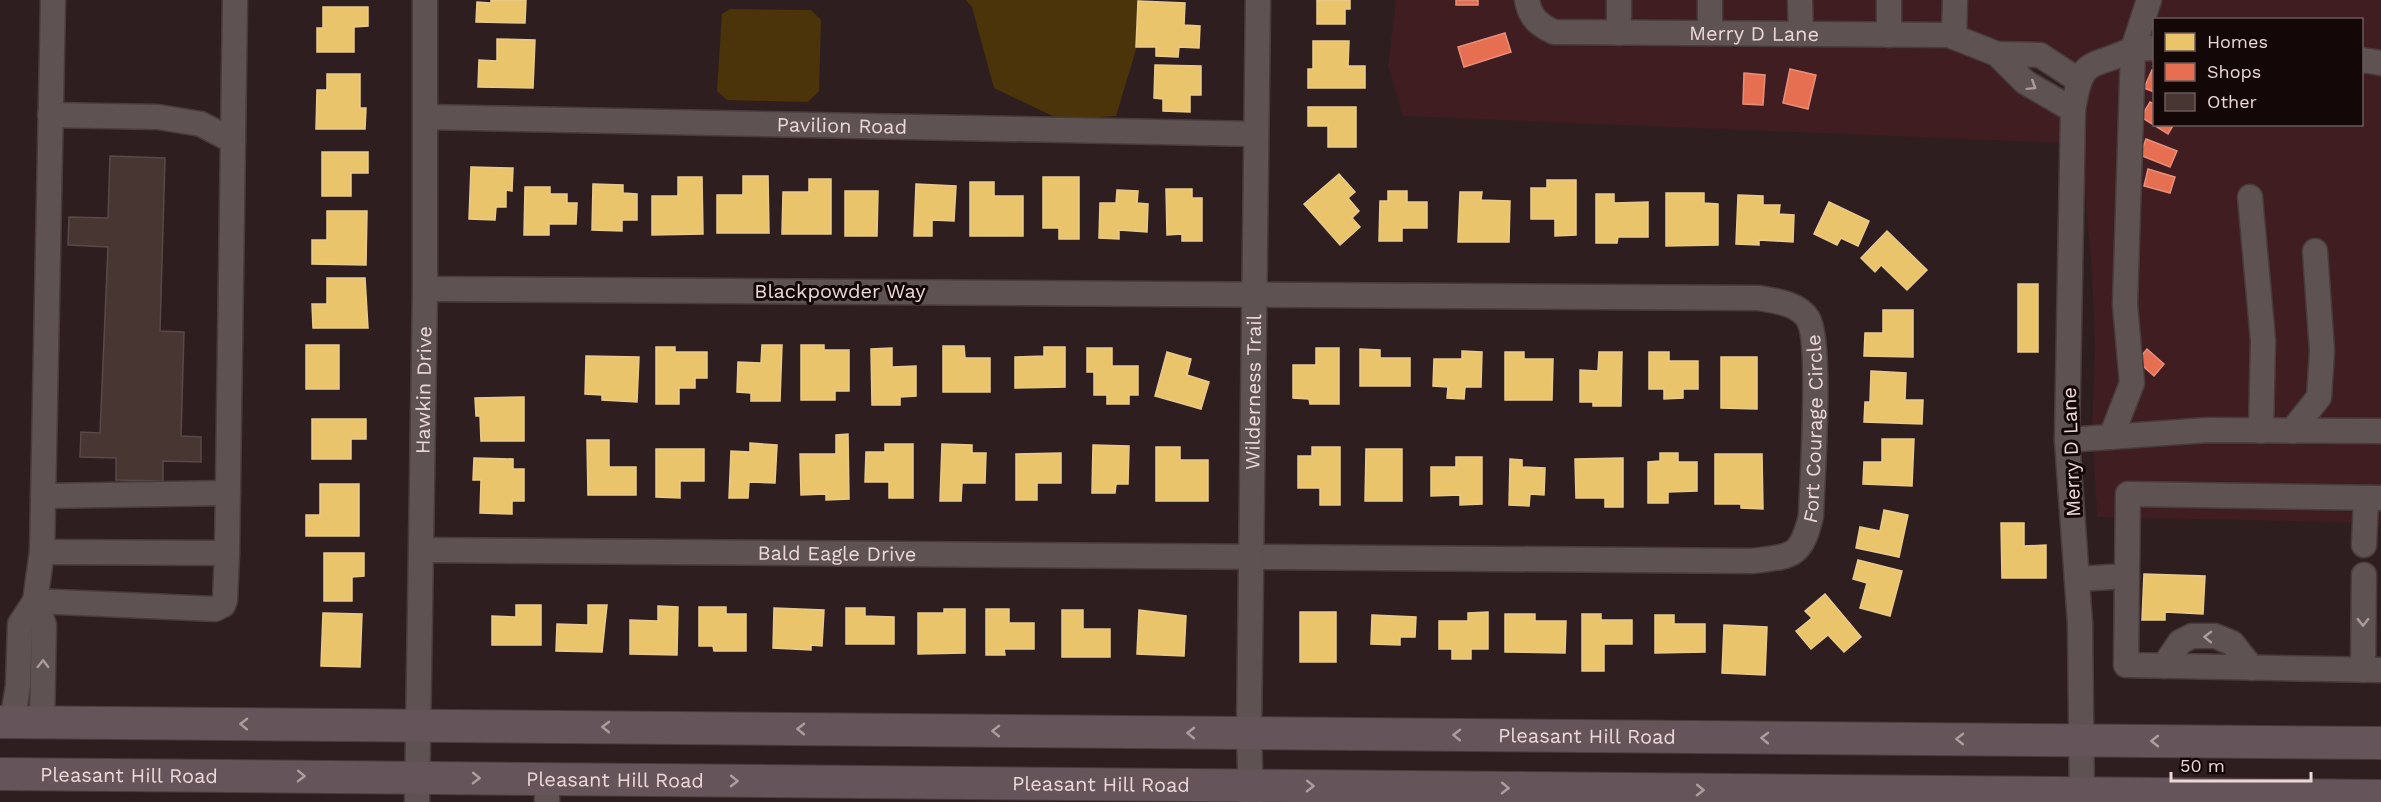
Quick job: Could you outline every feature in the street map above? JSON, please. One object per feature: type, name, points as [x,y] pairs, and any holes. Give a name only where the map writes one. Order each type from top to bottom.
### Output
[{"type":"main road","name":"Pleasant Hill Road","points":[[18,722],[2381,743]]},
{"type":"main road","name":"Pleasant Hill Road","points":[[0,774],[417,790],[2082,798],[2381,796]]},
{"type":"street","points":[[18,722],[44,625],[36,601],[42,552],[53,0]]},
{"type":"street","points":[[36,601],[219,608],[225,600],[235,0]]},
{"type":"street","name":"Hawkin Drive","points":[[417,790],[423,550],[425,0]]},
{"type":"street","name":"Wilderness Trail","points":[[1251,794],[1249,733],[1253,558],[1258,0]]},
{"type":"street","name":"Merry D Lane","points":[[1527,0],[1528,9],[1538,24],[1554,32],[1954,37],[1997,54],[2040,55],[2078,80],[2073,110],[2067,440],[2077,579],[2082,798]]},
{"type":"street","points":[[1619,0],[1619,33]]},
{"type":"street","points":[[1710,0],[1710,33]]},
{"type":"street","points":[[1800,0],[1801,34]]},
{"type":"street","points":[[1889,0],[1889,35]]},
{"type":"street","points":[[1954,37],[1955,0]]},
{"type":"street","points":[[2111,437],[2132,383],[2126,305],[2144,48],[2149,15]]},
{"type":"street","points":[[2078,80],[2091,63],[2114,59],[2144,48]]},
{"type":"street","name":"Merry D Lane","points":[[1997,54],[2025,82],[2073,110]]},
{"type":"street","points":[[2363,60],[2381,63]]},
{"type":"street","points":[[50,115],[158,117],[201,124],[233,141]]},
{"type":"street","name":"Pavilion Road","points":[[426,117],[1256,134]]},
{"type":"street","points":[[2250,197],[2263,339],[2261,431]]},
{"type":"street","points":[[2292,431],[2319,397],[2322,351],[2315,250]]},
{"type":"street","name":"Blackpowder Way","points":[[425,289],[1254,294]]},
{"type":"street","name":"Fort Courage Circle","points":[[1253,558],[1752,561],[1786,557],[1805,542],[1811,516],[1815,346],[1808,318],[1787,303],[1759,298],[1254,294]]},
{"type":"street","points":[[2067,440],[2208,430],[2381,432]]},
{"type":"street","points":[[43,496],[228,493]]},
{"type":"street","points":[[2364,545],[2374,498],[2128,494],[2126,665],[2372,670],[2364,575]]},
{"type":"street","name":"Bald Eagle Drive","points":[[423,550],[1253,558]]},
{"type":"street","points":[[42,552],[227,553]]},
{"type":"street","points":[[2077,579],[2127,576]]},
{"type":"shaded area","points":[[966,0],[1142,0],[1140,36],[1116,116],[1059,119],[994,88],[972,7]]},
{"type":"shaded area","points":[[1396,0],[1517,0],[1529,29],[1947,44],[1986,59],[1987,63],[1993,63],[2062,115],[2063,143],[1403,116],[1388,66]]},
{"type":"shaded area","points":[[1538,0],[2138,0],[2124,42],[2075,66],[2002,44],[1999,40],[1557,23],[1546,18]]},
{"type":"shaded area","points":[[2160,0],[2381,0],[2381,523],[2097,517],[2092,426],[2095,348],[2092,273],[2085,193],[2084,113],[2088,108],[2085,105],[2088,84]]},
{"type":"shaded area","points":[[730,9],[811,10],[821,20],[819,91],[808,102],[727,100],[717,91],[722,14]]},
{"type":"building: Homes","points":[[491,0],[526,0],[525,23],[476,22],[477,2],[491,3]]},
{"type":"building: Homes","points":[[1317,0],[1350,0],[1350,9],[1345,9],[1345,24],[1317,24]]},
{"type":"building: Homes","points":[[1138,1],[1185,3],[1184,25],[1200,26],[1199,48],[1179,47],[1178,57],[1156,56],[1156,47],[1136,47]]},
{"type":"building: Homes","points":[[323,7],[368,7],[368,26],[354,27],[354,52],[317,52],[317,28],[323,28]]},
{"type":"building: Homes","points":[[497,39],[535,40],[533,88],[478,87],[479,60],[497,61]]},
{"type":"building: Homes","points":[[1313,41],[1349,41],[1348,66],[1365,66],[1365,88],[1308,88],[1308,69],[1313,69]]},
{"type":"building: Homes","points":[[1155,65],[1201,66],[1201,95],[1190,95],[1190,112],[1163,111],[1163,99],[1154,98]]},
{"type":"building: Homes","points":[[327,74],[360,74],[360,108],[366,108],[365,129],[316,129],[317,90],[327,90]]},
{"type":"building: Homes","points":[[1308,107],[1356,107],[1356,147],[1328,147],[1328,126],[1308,126]]},
{"type":"building: Homes","points":[[322,152],[368,152],[368,173],[351,173],[351,196],[322,196]]},
{"type":"building: Homes","points":[[471,167],[513,168],[512,191],[506,190],[506,207],[496,207],[495,220],[469,219]]},
{"type":"building: Homes","points":[[1339,174],[1355,192],[1348,198],[1359,211],[1352,218],[1360,227],[1340,245],[1304,204]]},
{"type":"building: Homes","points":[[743,176],[768,176],[769,233],[717,233],[717,195],[743,195]]},
{"type":"building: Homes","points":[[678,177],[702,177],[703,234],[652,235],[652,196],[678,196]]},
{"type":"building: Homes","points":[[1043,177],[1079,177],[1079,239],[1059,239],[1059,228],[1043,228]]},
{"type":"building: Homes","points":[[809,179],[831,179],[831,234],[782,234],[783,192],[809,192]]},
{"type":"building: Homes","points":[[1547,180],[1576,180],[1576,235],[1555,236],[1555,219],[1531,219],[1531,188],[1547,188]]},
{"type":"building: Homes","points":[[970,182],[994,182],[994,196],[1023,196],[1023,236],[970,236]]},
{"type":"building: Homes","points":[[593,184],[623,185],[623,193],[637,194],[637,220],[622,220],[622,231],[592,230]]},
{"type":"building: Homes","points":[[916,184],[956,186],[954,221],[932,220],[932,236],[914,236]]},
{"type":"building: Homes","points":[[525,187],[550,187],[550,194],[567,194],[567,203],[577,203],[576,224],[549,224],[549,235],[524,235]]},
{"type":"building: Homes","points":[[1166,189],[1192,189],[1192,198],[1202,198],[1202,241],[1182,241],[1182,234],[1167,235]]},
{"type":"building: Homes","points":[[1117,190],[1138,191],[1137,203],[1148,204],[1147,232],[1119,230],[1119,239],[1099,238],[1100,203],[1116,203]]},
{"type":"building: Homes","points":[[845,191],[878,191],[877,236],[845,236]]},
{"type":"building: Homes","points":[[1388,191],[1407,191],[1407,202],[1427,202],[1427,228],[1402,228],[1402,241],[1379,241],[1380,201],[1388,201]]},
{"type":"building: Homes","points":[[1460,192],[1482,192],[1481,200],[1510,201],[1509,242],[1458,242]]},
{"type":"building: Homes","points":[[1666,193],[1704,193],[1704,203],[1718,204],[1718,245],[1666,246]]},
{"type":"building: Homes","points":[[1596,194],[1614,194],[1614,203],[1648,202],[1648,237],[1618,237],[1617,243],[1596,243]]},
{"type":"building: Homes","points":[[1738,195],[1763,196],[1763,205],[1780,205],[1779,214],[1794,215],[1793,242],[1759,240],[1759,245],[1736,244]]},
{"type":"building: Homes","points":[[1829,202],[1869,221],[1858,246],[1841,238],[1837,245],[1814,234]]},
{"type":"building: Homes","points":[[327,211],[367,211],[366,265],[312,264],[312,240],[327,240]]},
{"type":"building: Homes","points":[[1887,231],[1927,270],[1907,290],[1881,265],[1875,272],[1861,258]]},
{"type":"building: Homes","points":[[327,278],[365,278],[368,328],[313,328],[312,304],[327,304]]},
{"type":"building: Homes","points":[[2018,284],[2038,284],[2038,352],[2018,352]]},
{"type":"building: Homes","points":[[1883,310],[1913,310],[1913,357],[1864,356],[1865,333],[1883,333]]},
{"type":"building: Homes","points":[[306,345],[339,345],[339,389],[306,389]]},
{"type":"building: Homes","points":[[762,345],[782,345],[780,401],[751,401],[751,393],[737,392],[738,362],[761,363]]},
{"type":"building: Homes","points":[[801,345],[824,345],[824,350],[849,350],[849,391],[835,391],[835,400],[801,400]]},
{"type":"building: Homes","points":[[943,346],[964,346],[965,358],[990,358],[990,392],[943,392]]},
{"type":"building: Homes","points":[[656,347],[675,347],[675,352],[707,352],[707,378],[695,378],[695,388],[679,388],[679,404],[656,404]]},
{"type":"building: Homes","points":[[1044,347],[1065,347],[1065,387],[1015,388],[1015,357],[1044,356]]},
{"type":"building: Homes","points":[[892,348],[892,367],[916,366],[916,396],[900,397],[900,405],[872,405],[871,349]]},
{"type":"building: Homes","points":[[1087,348],[1112,348],[1112,366],[1138,366],[1138,395],[1129,395],[1129,404],[1107,404],[1107,395],[1094,395],[1094,372],[1087,372]]},
{"type":"building: Homes","points":[[1316,348],[1339,348],[1339,404],[1310,404],[1309,399],[1293,398],[1293,365],[1316,365]]},
{"type":"building: Homes","points":[[1360,349],[1380,350],[1380,358],[1410,358],[1410,386],[1360,386]]},
{"type":"building: Homes","points":[[1462,351],[1482,352],[1481,387],[1465,387],[1464,399],[1447,398],[1448,387],[1433,386],[1434,359],[1462,359]]},
{"type":"building: Homes","points":[[1167,352],[1191,359],[1187,375],[1209,382],[1201,409],[1155,396]]},
{"type":"building: Homes","points":[[1505,352],[1524,352],[1524,359],[1553,359],[1552,400],[1505,400]]},
{"type":"building: Homes","points":[[1599,352],[1622,352],[1621,406],[1593,406],[1593,402],[1580,402],[1580,370],[1598,371]]},
{"type":"building: Homes","points":[[1649,352],[1669,352],[1669,361],[1698,361],[1698,389],[1683,389],[1683,398],[1664,399],[1664,389],[1649,389]]},
{"type":"building: Homes","points":[[586,356],[639,357],[637,402],[602,400],[602,395],[585,394]]},
{"type":"building: Homes","points":[[1721,357],[1757,357],[1757,409],[1721,408]]},
{"type":"building: Homes","points":[[1871,371],[1906,373],[1905,400],[1923,400],[1922,424],[1864,422],[1865,402],[1870,402]]},
{"type":"building: Homes","points":[[524,397],[524,441],[481,441],[480,416],[476,416],[475,398]]},
{"type":"building: Homes","points":[[312,419],[366,419],[366,439],[351,439],[351,459],[312,459]]},
{"type":"building: Homes","points":[[848,434],[849,499],[826,500],[826,494],[801,495],[800,454],[836,454],[836,435]]},
{"type":"building: Homes","points":[[1882,439],[1914,439],[1912,486],[1863,484],[1864,462],[1882,462]]},
{"type":"building: Homes","points":[[587,440],[609,440],[609,467],[636,467],[636,495],[588,495]]},
{"type":"building: Homes","points":[[750,443],[777,445],[775,483],[749,482],[748,498],[729,498],[731,451],[750,452]]},
{"type":"building: Homes","points":[[885,444],[913,444],[913,498],[889,498],[889,482],[865,482],[866,452],[885,452]]},
{"type":"building: Homes","points":[[942,444],[972,445],[972,453],[986,453],[985,483],[962,483],[961,501],[940,501]]},
{"type":"building: Homes","points":[[1093,445],[1129,446],[1128,484],[1116,484],[1115,493],[1092,493]]},
{"type":"building: Homes","points":[[1156,447],[1180,447],[1180,460],[1208,460],[1208,501],[1156,501]]},
{"type":"building: Homes","points":[[1312,447],[1340,447],[1340,505],[1320,505],[1320,488],[1298,488],[1298,456],[1312,456]]},
{"type":"building: Homes","points":[[656,449],[704,449],[704,481],[680,481],[680,498],[656,497]]},
{"type":"building: Homes","points":[[1366,449],[1402,449],[1402,501],[1365,501]]},
{"type":"building: Homes","points":[[1061,453],[1061,483],[1037,483],[1037,500],[1016,500],[1016,454]]},
{"type":"building: Homes","points":[[1660,453],[1678,453],[1678,462],[1697,462],[1697,491],[1668,492],[1668,503],[1648,503],[1648,462],[1660,461]]},
{"type":"building: Homes","points":[[1715,454],[1762,454],[1763,509],[1741,508],[1741,504],[1715,504]]},
{"type":"building: Homes","points":[[1456,457],[1482,457],[1482,504],[1460,505],[1460,495],[1431,496],[1431,467],[1456,467]]},
{"type":"building: Homes","points":[[474,458],[513,459],[513,469],[524,469],[524,501],[512,501],[512,514],[480,513],[481,480],[473,480]]},
{"type":"building: Homes","points":[[1623,458],[1623,507],[1605,507],[1605,498],[1576,498],[1575,459]]},
{"type":"building: Homes","points":[[1510,459],[1522,460],[1522,467],[1545,468],[1544,495],[1530,494],[1529,506],[1509,505]]},
{"type":"building: Homes","points":[[320,484],[359,484],[359,536],[306,536],[306,515],[320,515]]},
{"type":"building: Homes","points":[[1884,510],[1908,515],[1899,557],[1856,548],[1860,527],[1880,531]]},
{"type":"building: Homes","points":[[2001,523],[2024,523],[2024,546],[2046,545],[2046,578],[2002,578]]},
{"type":"building: Homes","points":[[324,553],[364,553],[364,576],[352,577],[352,601],[324,601]]},
{"type":"building: Homes","points":[[1858,560],[1902,571],[1890,616],[1860,608],[1867,583],[1853,579]]},
{"type":"building: Homes","points":[[2144,574],[2205,576],[2203,614],[2165,612],[2165,620],[2142,620]]},
{"type":"building: Homes","points":[[1825,594],[1861,637],[1844,652],[1828,635],[1811,649],[1796,631],[1812,618],[1805,611]]},
{"type":"building: Homes","points":[[516,605],[541,605],[541,645],[492,645],[492,616],[516,617]]},
{"type":"building: Homes","points":[[588,605],[607,605],[602,652],[556,651],[557,624],[588,625]]},
{"type":"building: Homes","points":[[658,606],[678,607],[677,655],[630,654],[630,620],[658,621]]},
{"type":"building: Homes","points":[[699,607],[726,607],[726,614],[746,614],[746,651],[714,651],[713,646],[699,646]]},
{"type":"building: Homes","points":[[774,608],[824,610],[822,646],[811,645],[811,650],[773,648]]},
{"type":"building: Homes","points":[[846,608],[865,608],[865,616],[894,617],[894,644],[846,644]]},
{"type":"building: Homes","points":[[944,609],[965,609],[965,653],[918,654],[918,613],[944,613]]},
{"type":"building: Homes","points":[[986,609],[1009,609],[1009,623],[1034,623],[1034,649],[1004,649],[1005,655],[986,655]]},
{"type":"building: Homes","points":[[1062,610],[1083,610],[1083,629],[1110,629],[1110,657],[1062,657]]},
{"type":"building: Homes","points":[[1139,610],[1186,616],[1184,656],[1137,654]]},
{"type":"building: Homes","points":[[1300,612],[1336,612],[1336,662],[1300,662]]},
{"type":"building: Homes","points":[[1488,612],[1488,649],[1471,649],[1471,659],[1452,659],[1452,649],[1439,649],[1439,621],[1468,621],[1468,613]]},
{"type":"building: Homes","points":[[323,613],[362,614],[360,667],[321,666]]},
{"type":"building: Homes","points":[[1505,614],[1535,614],[1535,621],[1566,621],[1565,653],[1505,652]]},
{"type":"building: Homes","points":[[1582,614],[1601,614],[1601,620],[1632,620],[1632,644],[1604,644],[1604,671],[1582,671]]},
{"type":"building: Homes","points":[[1372,615],[1416,617],[1415,637],[1400,637],[1400,645],[1371,644]]},
{"type":"building: Homes","points":[[1655,615],[1674,615],[1674,624],[1705,624],[1705,652],[1655,653]]},
{"type":"building: Homes","points":[[1724,625],[1767,627],[1765,675],[1722,673]]},
{"type":"building: Shops","points":[[1456,0],[1478,0],[1478,5],[1456,5]]},
{"type":"building: Shops","points":[[1505,33],[1511,52],[1464,67],[1458,47]]},
{"type":"building: Shops","points":[[1790,69],[1816,75],[1808,109],[1783,103]]},
{"type":"building: Shops","points":[[2152,70],[2153,92],[2144,88]]},
{"type":"building: Shops","points":[[1744,73],[1765,75],[1763,105],[1743,104]]},
{"type":"building: Shops","points":[[2150,102],[2153,104],[2153,125],[2141,117]]},
{"type":"building: Shops","points":[[2155,126],[2173,126],[2168,134]]},
{"type":"building: Shops","points":[[2146,139],[2177,151],[2170,167],[2140,155]]},
{"type":"building: Shops","points":[[2148,169],[2175,177],[2170,193],[2144,186]]},
{"type":"building: Shops","points":[[2147,349],[2164,364],[2154,376],[2137,361]]},
{"type":"building: Other","points":[[110,156],[165,158],[160,331],[184,332],[181,436],[201,437],[201,462],[163,461],[163,481],[116,480],[116,458],[80,457],[81,432],[100,433],[108,247],[68,245],[69,217],[108,218]]}]
